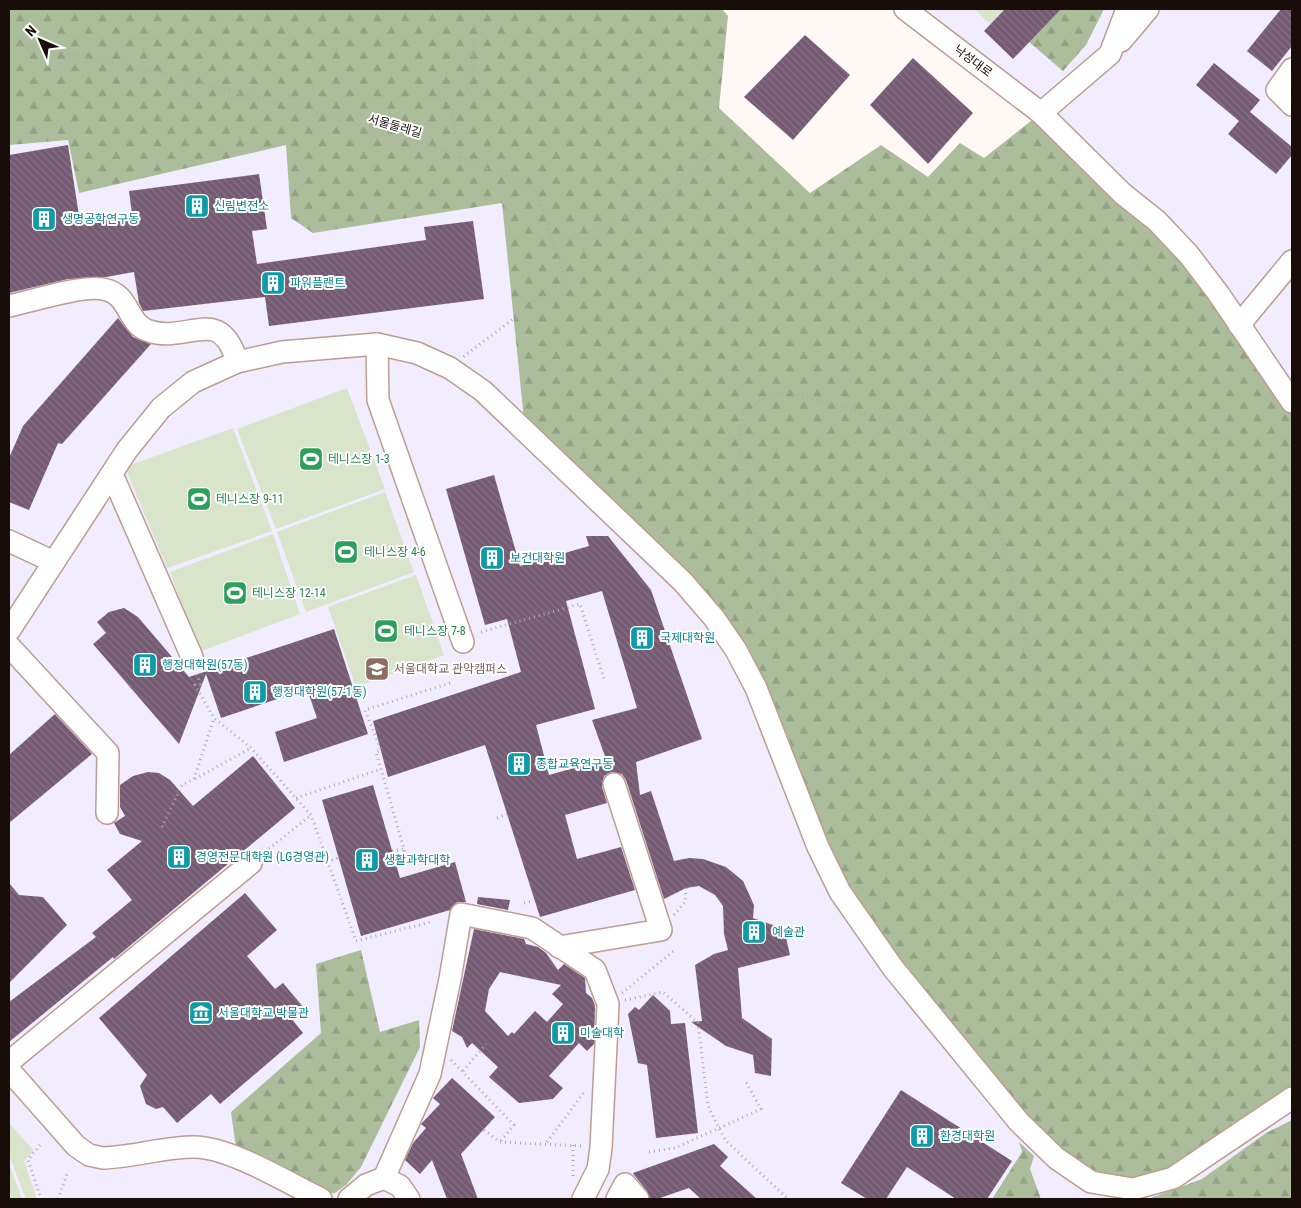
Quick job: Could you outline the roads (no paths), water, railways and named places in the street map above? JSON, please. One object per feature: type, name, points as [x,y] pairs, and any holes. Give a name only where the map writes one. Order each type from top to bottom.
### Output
[{"type":"street","name":"낙성대로","points":[[905,9],[1041,113],[1123,194],[1157,221],[1190,255],[1292,402]]},
{"type":"street","points":[[1110,54],[1127,9]]},
{"type":"street","points":[[1041,113],[1110,54],[1148,9]]},
{"type":"street","points":[[1292,69],[1277,90],[1292,106]]},
{"type":"street","points":[[1240,325],[1292,261]]},
{"type":"street","points":[[9,306],[85,290],[102,289],[116,293],[124,300],[132,318],[144,330],[158,334],[213,329],[224,334],[234,350],[237,362]]},
{"type":"street","points":[[377,344],[378,400],[472,637]]},
{"type":"street","points":[[9,631],[127,450],[162,408],[194,382],[237,362],[282,352],[377,344],[417,353],[450,368],[483,391],[683,582],[724,632],[756,688],[818,847],[840,892],[893,968],[1019,1122],[1056,1158],[1091,1182],[1133,1189],[1173,1178],[1285,1102]]},
{"type":"street","points":[[115,481],[192,657]]},
{"type":"street","points":[[9,541],[54,562]]},
{"type":"street","points":[[9,646],[108,753],[108,813]]},
{"type":"street","points":[[559,947],[661,930],[614,784]]},
{"type":"street","points":[[9,1062],[251,863]]},
{"type":"street","points":[[349,1199],[366,1185],[384,1178],[430,1074],[450,979],[461,914],[532,928],[595,970],[608,1004],[601,1148],[598,1169],[608,1199]]},
{"type":"street","points":[[9,1070],[76,1146],[89,1155],[103,1158],[194,1146],[212,1148],[229,1153],[321,1199]]},
{"type":"street","points":[[578,1190],[598,1169]]},
{"type":"street","points":[[384,1178],[400,1186],[409,1199]]},
{"type":"street","points":[[617,1199],[625,1184],[638,1199]]},
{"type":"place","name":"신림변전소","points":[[197,206]]},
{"type":"place","name":"생명공학연구동","points":[[44,219]]},
{"type":"place","name":"파워플랜트","points":[[273,283]]},
{"type":"place","name":"테니스장 1-3","points":[[311,459]]},
{"type":"place","name":"테니스장 9-11","points":[[199,499]]},
{"type":"place","name":"테니스장 4-6","points":[[346,552]]},
{"type":"place","name":"보건대학원","points":[[492,558]]},
{"type":"place","name":"테니스장 12-14","points":[[235,593]]},
{"type":"place","name":"테니스장 7-8","points":[[386,631]]},
{"type":"place","name":"국제대학원","points":[[642,638]]},
{"type":"place","name":"행정대학원(57동)","points":[[145,665]]},
{"type":"place","name":"서울대학교 관악캠퍼스","points":[[377,669]]},
{"type":"place","name":"행정대학원(57-1동)","points":[[255,692]]},
{"type":"place","name":"종합교육연구동","points":[[519,764]]},
{"type":"place","name":"경영전문대학원 (LG경영관)","points":[[179,857]]},
{"type":"place","name":"생활과학대학","points":[[367,860]]},
{"type":"place","name":"예술관","points":[[754,932]]},
{"type":"place","name":"서울대학교 박물관","points":[[201,1013]]},
{"type":"place","name":"미술대학","points":[[563,1033]]},
{"type":"place","name":"환경대학원","points":[[922,1136]]}]
